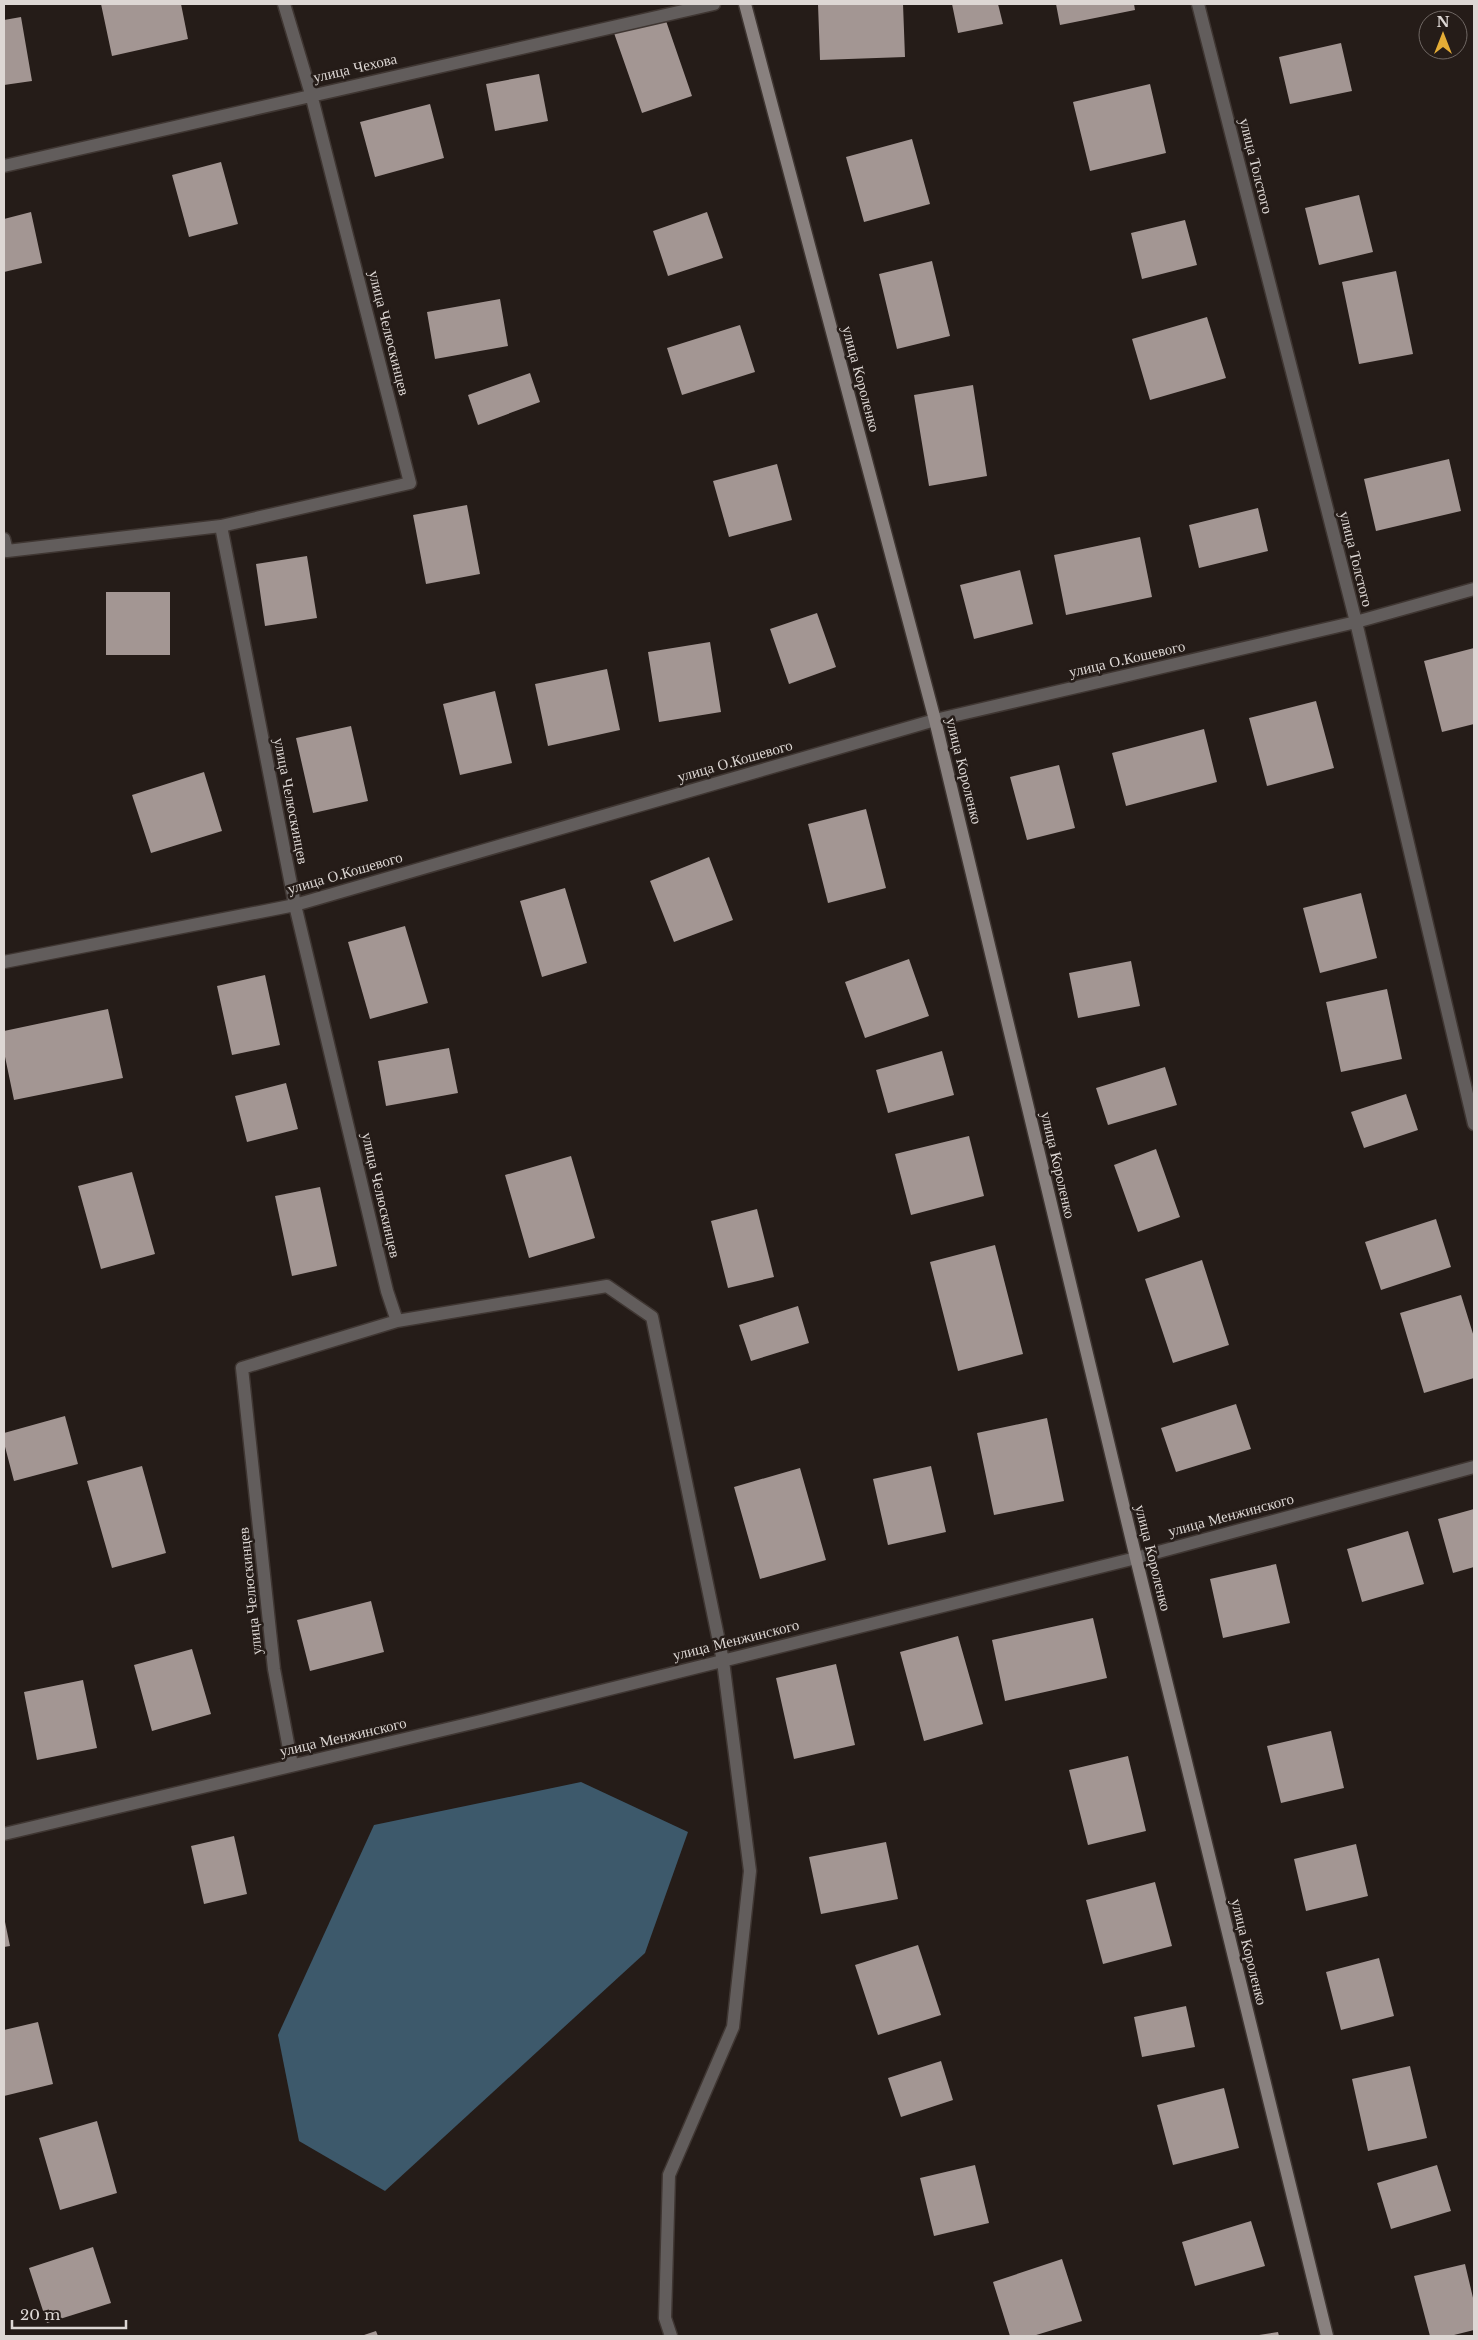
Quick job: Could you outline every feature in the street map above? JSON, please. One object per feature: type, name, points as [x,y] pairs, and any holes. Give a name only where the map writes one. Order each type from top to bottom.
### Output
[{"type":"street","name":"улица Челюскинцев","points":[[4,539],[7,551],[221,526],[410,483],[311,94],[284,4]]},
{"type":"street","name":"улица Чехова","points":[[4,166],[311,94],[714,4]]},
{"type":"street","name":"улица Короленко","points":[[745,4],[935,720],[1136,1558],[1327,2336]]},
{"type":"street","name":"улица Толстого","points":[[1198,4],[1356,622],[1474,1124]]},
{"type":"street","name":"улица Челюскинцев","points":[[221,526],[295,905],[387,1291],[397,1321],[242,1368],[274,1669],[292,1765]]},
{"type":"street","name":"улица О.Кошевого","points":[[4,962],[295,905],[935,720],[1356,622],[1474,589]]},
{"type":"street","points":[[397,1321],[607,1286],[652,1317],[723,1660],[750,1871],[733,2027],[669,2175],[665,2318],[671,2336]]},
{"type":"street","name":"улица Менжинского","points":[[4,1834],[1136,1558],[1474,1467]]},
{"type":"water","points":[[581,1782],[688,1832],[645,1953],[385,2191],[299,2141],[278,2035],[374,1825]]},
{"type":"building","points":[[101,4],[181,4],[188,39],[112,56]]},
{"type":"building","points":[[818,4],[903,4],[905,57],[820,60]]},
{"type":"building","points":[[952,4],[998,4],[1003,24],[958,33]]},
{"type":"building","points":[[1056,4],[1134,4],[1135,10],[1060,25]]},
{"type":"building","points":[[664,15],[692,96],[642,113],[614,33]]},
{"type":"building","points":[[21,17],[32,81],[4,85],[4,20]]},
{"type":"building","points":[[1341,43],[1352,91],[1290,104],[1279,57]]},
{"type":"building","points":[[539,74],[548,121],[495,131],[486,84]]},
{"type":"building","points":[[1150,84],[1166,153],[1090,171],[1073,102]]},
{"type":"building","points":[[430,104],[444,158],[375,177],[360,122]]},
{"type":"building","points":[[912,139],[930,204],[864,222],[846,157]]},
{"type":"building","points":[[221,162],[238,224],[189,237],[172,175]]},
{"type":"building","points":[[1359,195],[1373,252],[1319,265],[1305,208]]},
{"type":"building","points":[[31,212],[42,263],[4,272],[4,219]]},
{"type":"building","points":[[707,212],[723,258],[668,276],[653,231]]},
{"type":"building","points":[[1185,220],[1197,265],[1142,279],[1131,233]]},
{"type":"building","points":[[932,261],[950,336],[897,349],[879,274]]},
{"type":"building","points":[[1396,271],[1413,354],[1359,364],[1342,282]]},
{"type":"building","points":[[500,299],[508,346],[435,359],[427,312]]},
{"type":"building","points":[[1207,317],[1226,378],[1150,400],[1132,339]]},
{"type":"building","points":[[740,325],[755,372],[682,395],[667,348]]},
{"type":"building","points":[[530,373],[540,402],[478,425],[468,395]]},
{"type":"building","points":[[973,385],[987,476],[929,486],[914,395]]},
{"type":"building","points":[[1449,459],[1461,511],[1376,531],[1364,479]]},
{"type":"building","points":[[777,464],[792,520],[729,537],[713,481]]},
{"type":"building","points":[[467,505],[480,574],[426,584],[413,515]]},
{"type":"building","points":[[1258,508],[1268,551],[1199,568],[1189,525]]},
{"type":"building","points":[[1140,537],[1152,597],[1066,615],[1054,555]]},
{"type":"building","points":[[307,556],[317,618],[265,626],[256,564]]},
{"type":"building","points":[[1020,570],[1033,624],[974,639],[960,585]]},
{"type":"building","points":[[106,592],[170,592],[170,655],[106,655]]},
{"type":"building","points":[[817,613],[836,667],[789,684],[770,629]]},
{"type":"building","points":[[710,642],[721,712],[659,722],[648,652]]},
{"type":"building","points":[[1474,648],[1474,724],[1442,732],[1424,661]]},
{"type":"building","points":[[607,669],[620,730],[548,746],[535,684]]},
{"type":"building","points":[[495,691],[512,763],[460,775],[443,704]]},
{"type":"building","points":[[1316,701],[1334,768],[1267,786],[1249,718]]},
{"type":"building","points":[[351,726],[368,801],[313,813],[296,738]]},
{"type":"building","points":[[1204,729],[1217,782],[1126,806],[1112,753]]},
{"type":"building","points":[[1059,765],[1075,828],[1027,840],[1010,777]]},
{"type":"building","points":[[204,772],[222,831],[151,853],[132,795]]},
{"type":"building","points":[[866,809],[886,888],[828,903],[808,824]]},
{"type":"building","points":[[709,857],[733,920],[674,942],[650,881]]},
{"type":"building","points":[[565,888],[587,963],[542,977],[520,901]]},
{"type":"building","points":[[1361,893],[1377,958],[1320,973],[1303,908]]},
{"type":"building","points":[[405,926],[428,1003],[370,1019],[348,942]]},
{"type":"building","points":[[909,959],[929,1016],[865,1038],[845,982]]},
{"type":"building","points":[[1131,961],[1140,1006],[1078,1018],[1069,973]]},
{"type":"building","points":[[265,975],[280,1045],[232,1055],[217,986]]},
{"type":"building","points":[[1387,989],[1402,1059],[1341,1072],[1326,1002]]},
{"type":"building","points":[[108,1009],[123,1078],[14,1100],[4,1052],[4,1031]]},
{"type":"building","points":[[449,1048],[458,1093],[386,1106],[378,1061]]},
{"type":"building","points":[[942,1051],[954,1095],[888,1113],[876,1070]]},
{"type":"building","points":[[1165,1067],[1177,1105],[1108,1125],[1096,1088]]},
{"type":"building","points":[[286,1083],[298,1129],[247,1142],[235,1096]]},
{"type":"building","points":[[1406,1094],[1418,1130],[1364,1148],[1351,1112]]},
{"type":"building","points":[[969,1136],[984,1196],[911,1215],[895,1154]]},
{"type":"building","points":[[1156,1149],[1180,1217],[1138,1232],[1114,1165]]},
{"type":"building","points":[[571,1156],[595,1238],[529,1258],[505,1175]]},
{"type":"building","points":[[132,1172],[155,1254],[101,1269],[78,1186]]},
{"type":"building","points":[[320,1187],[337,1266],[292,1276],[275,1196]]},
{"type":"building","points":[[757,1209],[774,1277],[728,1288],[711,1221]]},
{"type":"building","points":[[1436,1219],[1451,1267],[1381,1290],[1365,1242]]},
{"type":"building","points":[[995,1245],[1023,1354],[958,1371],[930,1262]]},
{"type":"building","points":[[1202,1260],[1229,1345],[1173,1363],[1145,1279]]},
{"type":"building","points":[[1461,1295],[1474,1337],[1474,1378],[1424,1393],[1400,1313]]},
{"type":"building","points":[[798,1306],[809,1343],[751,1361],[739,1325]]},
{"type":"building","points":[[1236,1404],[1251,1449],[1176,1472],[1161,1428]]},
{"type":"building","points":[[65,1416],[78,1464],[14,1481],[4,1443],[4,1433]]},
{"type":"building","points":[[1047,1418],[1064,1501],[994,1515],[977,1433]]},
{"type":"building","points":[[142,1466],[166,1553],[112,1568],[87,1481]]},
{"type":"building","points":[[931,1466],[946,1532],[888,1545],[873,1479]]},
{"type":"building","points":[[800,1468],[826,1560],[760,1579],[734,1487]]},
{"type":"building","points":[[1474,1509],[1474,1567],[1453,1573],[1438,1519]]},
{"type":"building","points":[[1408,1531],[1424,1584],[1362,1602],[1347,1549]]},
{"type":"building","points":[[1276,1564],[1290,1623],[1223,1638],[1210,1579]]},
{"type":"building","points":[[371,1601],[384,1652],[310,1671],[297,1620]]},
{"type":"building","points":[[1093,1618],[1107,1678],[1005,1701],[992,1640]]},
{"type":"building","points":[[958,1636],[983,1724],[924,1741],[900,1652]]},
{"type":"building","points":[[192,1649],[211,1714],[152,1731],[134,1665]]},
{"type":"building","points":[[836,1664],[855,1745],[794,1759],[776,1678]]},
{"type":"building","points":[[83,1680],[97,1748],[37,1760],[24,1692]]},
{"type":"building","points":[[1331,1731],[1344,1788],[1281,1803],[1267,1746]]},
{"type":"building","points":[[1128,1756],[1146,1831],[1088,1845],[1069,1770]]},
{"type":"building","points":[[234,1836],[247,1894],[204,1904],[191,1846]]},
{"type":"building","points":[[886,1842],[898,1899],[821,1914],[809,1857]]},
{"type":"building","points":[[1356,1844],[1368,1896],[1306,1911],[1294,1859]]},
{"type":"building","points":[[1155,1882],[1172,1946],[1103,1964],[1086,1900]]},
{"type":"building","points":[[4,1917],[10,1946],[4,1947]]},
{"type":"building","points":[[918,1945],[941,2015],[878,2035],[855,1965]]},
{"type":"building","points":[[1379,1958],[1394,2016],[1341,2030],[1326,1972]]},
{"type":"building","points":[[1186,2006],[1195,2047],[1142,2057],[1134,2017]]},
{"type":"building","points":[[38,2022],[53,2084],[4,2096],[4,2030]]},
{"type":"building","points":[[941,2061],[953,2100],[901,2117],[888,2078]]},
{"type":"building","points":[[1410,2066],[1427,2138],[1368,2151],[1352,2079]]},
{"type":"building","points":[[1224,2088],[1239,2148],[1173,2165],[1157,2105]]},
{"type":"building","points":[[97,2121],[117,2193],[60,2210],[39,2138]]},
{"type":"building","points":[[975,2165],[989,2223],[934,2236],[920,2178]]},
{"type":"building","points":[[1437,2165],[1451,2211],[1391,2229],[1377,2183]]},
{"type":"building","points":[[1251,2221],[1265,2266],[1195,2286],[1182,2242]]},
{"type":"building","points":[[93,2247],[111,2303],[47,2323],[29,2268]]},
{"type":"building","points":[[1062,2259],[1082,2321],[1033,2336],[1010,2336],[993,2282]]},
{"type":"building","points":[[1465,2264],[1474,2302],[1474,2330],[1450,2336],[1430,2336],[1414,2276]]},
{"type":"building","points":[[376,2331],[378,2336],[361,2336]]},
{"type":"building","points":[[1278,2332],[1279,2336],[1259,2336],[1259,2335]]}]
